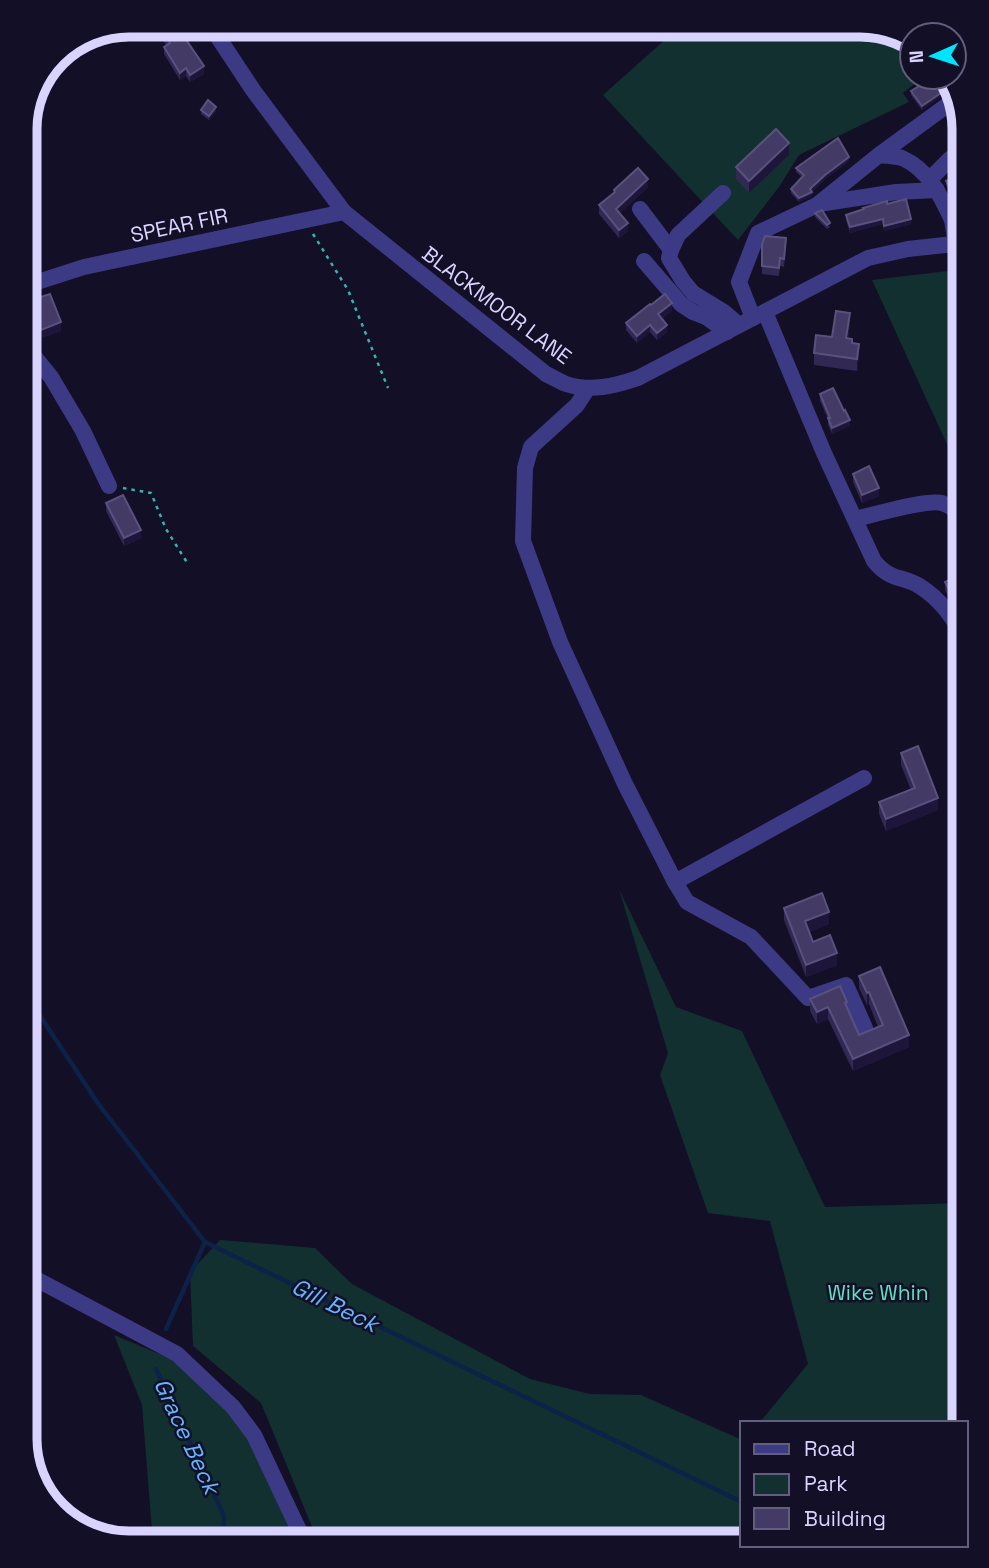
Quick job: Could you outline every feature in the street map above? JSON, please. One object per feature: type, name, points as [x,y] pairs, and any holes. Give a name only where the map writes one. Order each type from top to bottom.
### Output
[{"type":"street","name":"BLACKMOOR LANE","points":[[218,37],[253,90],[344,212],[546,374],[567,384],[588,388],[614,386],[638,378],[868,258],[908,249],[952,246]]},
{"type":"street","points":[[949,104],[817,205],[758,233],[739,282],[746,322],[824,453],[874,561],[889,575],[919,585],[952,615]]},
{"type":"street","points":[[879,155],[901,158],[919,169],[952,209]]},
{"type":"street","points":[[817,205],[933,185],[952,158]]},
{"type":"street","points":[[723,193],[678,235],[669,258],[693,293],[746,322]]},
{"type":"street","points":[[640,209],[671,250]]},
{"type":"street","name":"SPEAR FIR","points":[[37,282],[84,267],[344,212]]},
{"type":"street","points":[[644,261],[681,304],[693,312],[706,317],[746,322]]},
{"type":"street","points":[[37,360],[51,377],[83,431],[109,486]]},
{"type":"street","points":[[588,388],[577,404],[531,447],[526,468],[523,541],[560,642],[625,784],[687,902],[751,937],[808,998],[846,985],[865,1028]]},
{"type":"street","points":[[855,519],[926,503],[942,503],[952,509]]},
{"type":"street","points":[[675,882],[864,778]]},
{"type":"street","points":[[37,1280],[177,1354],[233,1407],[254,1435],[299,1531]]},
{"type":"path","points":[[304,220],[348,290],[388,388]]},
{"type":"path","points":[[109,486],[151,493],[166,529],[188,564]]},
{"type":"green space","points":[[668,37],[867,37],[898,45],[898,91],[906,91],[903,93],[909,102],[799,155],[779,187],[738,240],[603,95]]},
{"type":"green space","points":[[952,270],[952,455],[872,280]]},
{"type":"green space","name":"Wike Whin","points":[[619,889],[676,1007],[742,1031],[825,1207],[952,1203],[952,1421],[761,1421],[808,1364],[770,1221],[708,1213],[660,1075],[668,1053]]},
{"type":"green space","points":[[220,1240],[315,1248],[352,1284],[530,1379],[590,1394],[641,1395],[740,1439],[740,1531],[314,1531],[261,1403],[193,1346],[190,1272]]},
{"type":"green space","points":[[114,1335],[174,1360],[247,1430],[291,1531],[152,1531],[142,1405]]},
{"type":"building","points":[[166,37],[184,37],[204,66],[190,75],[186,68],[180,73],[164,47],[170,43]]},
{"type":"building","points":[[911,91],[944,91],[922,106]]},
{"type":"building","points":[[208,100],[216,107],[209,116],[201,110]]},
{"type":"building","points":[[776,129],[789,143],[749,181],[736,167]]},
{"type":"building","points":[[838,138],[849,157],[810,189],[812,192],[799,198],[791,189],[804,175],[796,168]]},
{"type":"building","points":[[638,168],[648,179],[616,209],[628,223],[619,230],[599,205]]},
{"type":"building","points":[[952,178],[952,192],[946,181]]},
{"type":"building","points":[[906,199],[911,219],[884,226],[883,219],[850,227],[846,215],[887,201],[887,204]]},
{"type":"building","points":[[822,210],[830,223],[827,225],[815,213]]},
{"type":"building","points":[[765,236],[786,238],[784,259],[780,258],[779,268],[762,266]]},
{"type":"building","points":[[50,294],[61,322],[41,330],[37,320],[37,298]]},
{"type":"building","points":[[665,294],[672,303],[658,314],[667,325],[657,333],[650,325],[637,336],[626,323]]},
{"type":"building","points":[[836,311],[850,313],[846,338],[859,344],[857,359],[814,353],[816,335],[832,337]]},
{"type":"building","points":[[833,388],[850,420],[832,428],[820,394]]},
{"type":"building","points":[[869,466],[879,488],[862,495],[853,474]]},
{"type":"building","points":[[123,495],[141,530],[124,538],[106,503]]},
{"type":"building","points":[[952,579],[952,593],[948,588],[945,582]]},
{"type":"building","points":[[918,746],[938,798],[886,819],[879,802],[915,788],[901,753]]},
{"type":"building","points":[[822,893],[829,912],[805,921],[813,942],[830,935],[837,953],[806,965],[784,908]]},
{"type":"building","points":[[880,967],[909,1035],[853,1059],[828,1007],[817,1012],[810,999],[840,986],[859,1035],[883,1025],[859,976]]},
{"type":"waterway","name":"Gill Beck","points":[[37,1011],[97,1102],[205,1242],[740,1501]]},
{"type":"waterway","name":"Grace Beck","points":[[166,1329],[205,1242]]},
{"type":"waterway","name":"Grace Beck","points":[[156,1369],[224,1516],[223,1531]]}]
